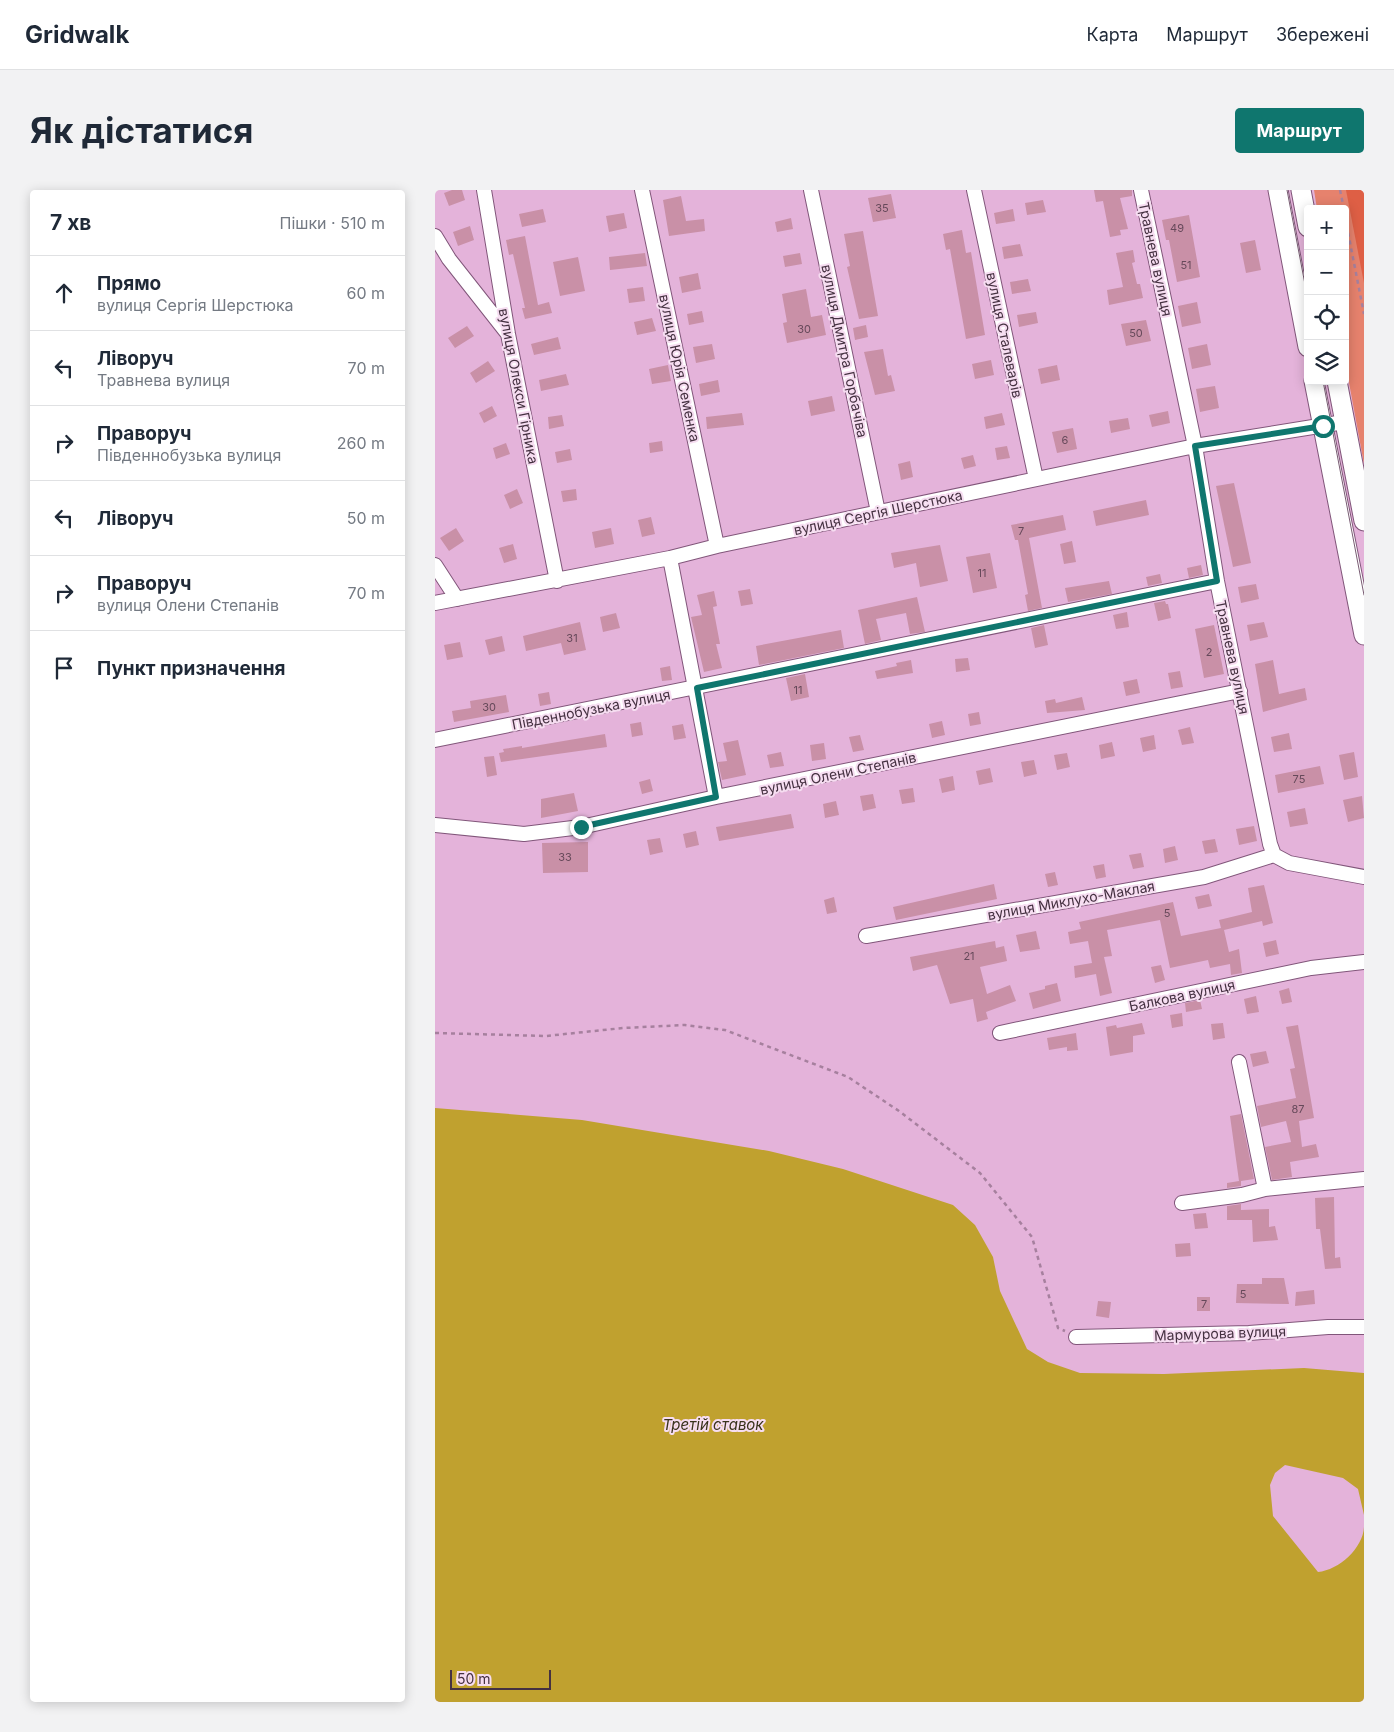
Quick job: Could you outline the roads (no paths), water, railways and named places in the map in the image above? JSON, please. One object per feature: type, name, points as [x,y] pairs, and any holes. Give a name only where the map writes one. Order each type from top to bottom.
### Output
[{"type":"main road","points":[[1278,190],[1307,340]]},
{"type":"main road","points":[[1301,190],[1304,206]]},
{"type":"main road","points":[[1315,385],[1364,635]]},
{"type":"main road","points":[[1338,385],[1364,522]]},
{"type":"street","name":"вулиця Олекси Гірника","points":[[484,190],[508,334],[557,581]]},
{"type":"street","name":"вулиця Юрія Семенка","points":[[642,190],[717,546]]},
{"type":"street","name":"вулиця Дмитра Горбачіва","points":[[811,190],[878,512]]},
{"type":"street","name":"вулиця Сталеварів","points":[[974,190],[1036,479]]},
{"type":"street","name":"Травнева вулиця","points":[[1141,190],[1195,446],[1217,581],[1270,844],[1275,855]]},
{"type":"street","points":[[435,236],[449,259],[508,334]]},
{"type":"street","name":"вулиця Сергія Шерстюка","points":[[435,603],[670,558],[717,546],[1195,446],[1344,422]]},
{"type":"street","points":[[670,558],[697,688],[716,797]]},
{"type":"street","points":[[435,565],[457,599]]},
{"type":"street","name":"Південнобузька вулиця","points":[[435,740],[1217,581]]},
{"type":"street","name":"вулиця Олени Степанів","points":[[435,825],[524,834],[581,827],[716,797],[1240,691]]},
{"type":"street","points":[[1275,855],[1289,863],[1364,877]]},
{"type":"street","name":"вулиця Миклухо-Маклая","points":[[866,936],[1204,877],[1275,855]]},
{"type":"street","name":"Балкова вулиця","points":[[1000,1034],[1311,968],[1364,962]]},
{"type":"street","points":[[1239,1062],[1265,1189]]},
{"type":"street","points":[[1182,1203],[1242,1195],[1265,1189],[1364,1179]]},
{"type":"street","name":"Мармурова вулиця","points":[[1076,1337],[1249,1333],[1328,1327],[1364,1327]]},
{"type":"water","name":"Третій ставок","points":[[435,1108],[582,1120],[769,1151],[843,1169],[953,1205],[975,1225],[993,1257],[1000,1291],[1027,1349],[1048,1362],[1080,1373],[1164,1374],[1304,1368],[1364,1373],[1364,1515],[1358,1489],[1343,1478],[1285,1465],[1275,1473],[1270,1485],[1273,1516],[1318,1572],[1334,1567],[1349,1557],[1363,1535],[1364,1527],[1364,1702],[435,1702]]},
{"type":"tram line","points":[[1287,190],[1307,295]]},
{"type":"tram line","points":[[1324,385],[1364,595]]}]
